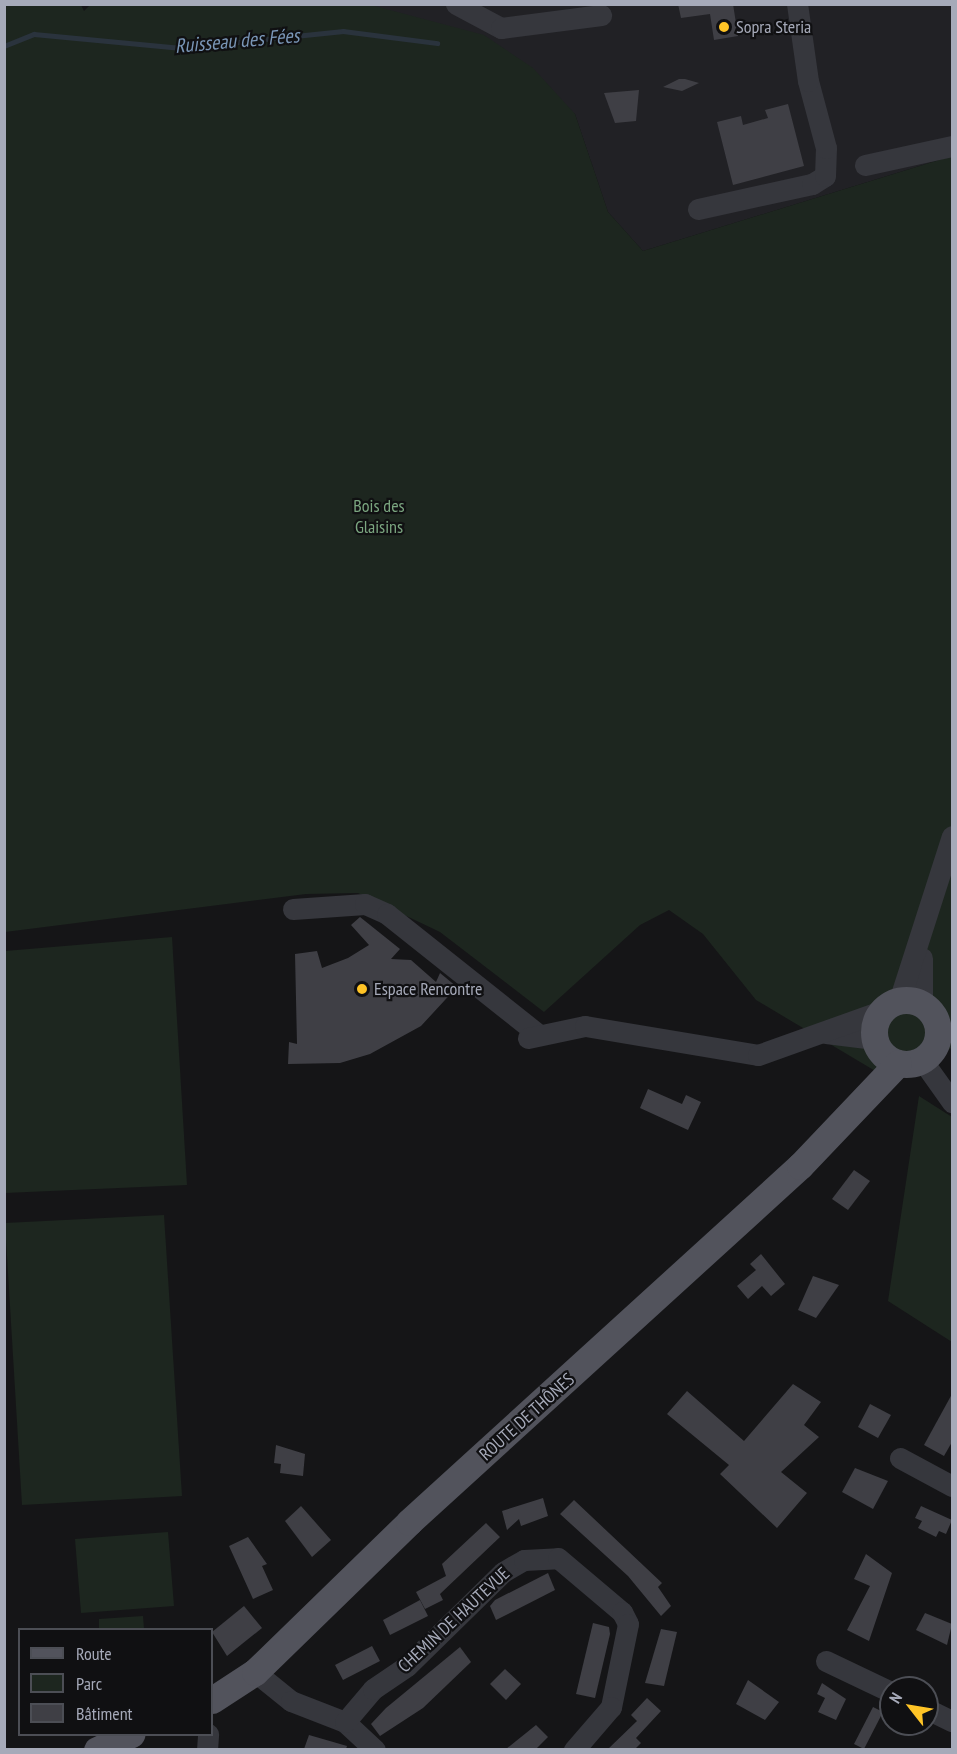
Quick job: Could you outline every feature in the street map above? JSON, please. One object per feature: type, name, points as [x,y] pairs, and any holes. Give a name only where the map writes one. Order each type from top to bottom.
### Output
[{"type":"main road","name":"ROUTE DE THÔNES","points":[[213,1699],[255,1672],[409,1522],[800,1166],[910,1050],[918,1012]]},
{"type":"main road","points":[[910,1050],[918,1012]]},
{"type":"main road","points":[[98,1749],[127,1736]]},
{"type":"street","points":[[456,4],[501,27],[601,15]]},
{"type":"street","points":[[698,209],[812,184],[825,176],[828,160],[797,4]]},
{"type":"street","points":[[865,165],[952,146]]},
{"type":"street","points":[[293,909],[364,904],[387,914],[533,1036],[585,1026],[747,1056],[775,1052],[820,1033],[918,1012],[923,942],[952,836]]},
{"type":"street","points":[[820,1033],[843,1031],[910,1050],[952,1102]]},
{"type":"street","points":[[900,1458],[952,1485]]},
{"type":"street","name":"CHEMIN DE HAUTEVUE","points":[[345,1722],[373,1689],[407,1666],[503,1572],[524,1560],[558,1558],[622,1612],[627,1624],[611,1707],[574,1749]]},
{"type":"street","points":[[826,1661],[879,1686]]},
{"type":"street","points":[[255,1672],[291,1701],[345,1722],[375,1749]]},
{"type":"shaded area","points":[[371,5],[952,5],[952,156],[643,251],[608,212],[575,114]]},
{"type":"green space","name":"Bois des Glaisins","points":[[91,4],[371,5],[484,35],[533,68],[575,114],[608,212],[643,251],[952,156],[952,1048],[882,1075],[756,1000],[703,934],[669,910],[640,925],[544,1012],[440,932],[358,893],[306,894],[5,932],[4,5],[81,5],[84,11]]},
{"type":"green space","points":[[172,937],[187,1185],[5,1193],[5,951]]},
{"type":"green space","points":[[919,1096],[952,1117],[952,1342],[888,1301]]},
{"type":"green space","points":[[164,1215],[182,1496],[22,1505],[5,1223]]},
{"type":"green space","points":[[168,1532],[174,1606],[81,1613],[75,1539]]},
{"type":"green space","points":[[143,1616],[144,1628],[99,1628],[99,1619]]},
{"type":"building","name":"Sopra Steria","points":[[678,4],[733,4],[738,36],[714,40],[710,14],[681,18]]},
{"type":"building","points":[[679,79],[699,83],[682,91],[663,87]]},
{"type":"building","points":[[639,90],[636,121],[615,123],[604,93]]},
{"type":"building","points":[[788,104],[804,166],[733,185],[717,122],[741,116],[743,125],[768,118],[765,110]]},
{"type":"building","name":"Espace Rencontre","points":[[360,917],[400,949],[391,959],[411,960],[436,982],[440,973],[457,987],[421,1026],[370,1054],[340,1063],[288,1064],[289,1042],[297,1044],[295,954],[317,951],[322,968],[348,958],[369,945],[351,925]]},
{"type":"building","points":[[648,1089],[682,1104],[686,1095],[701,1102],[688,1130],[640,1108]]},
{"type":"building","points":[[854,1170],[870,1181],[848,1210],[832,1199]]},
{"type":"building","points":[[761,1254],[785,1284],[771,1296],[762,1286],[748,1299],[737,1286],[756,1270],[750,1264]]},
{"type":"building","points":[[813,1276],[839,1285],[816,1318],[798,1310]]},
{"type":"building","points":[[793,1384],[821,1402],[804,1425],[819,1437],[781,1472],[807,1493],[777,1528],[720,1474],[729,1465],[667,1414],[687,1391],[744,1441]]},
{"type":"building","points":[[952,1394],[952,1442],[944,1456],[924,1445]]},
{"type":"building","points":[[870,1404],[891,1415],[878,1438],[858,1427]]},
{"type":"building","points":[[276,1445],[305,1454],[303,1476],[280,1473],[281,1464],[274,1463]]},
{"type":"building","points":[[855,1468],[888,1481],[873,1509],[842,1492]]},
{"type":"building","points":[[543,1498],[548,1516],[521,1526],[519,1519],[507,1530],[502,1511]]},
{"type":"building","points":[[574,1500],[662,1583],[658,1587],[671,1606],[661,1616],[628,1576],[560,1514]]},
{"type":"building","points":[[301,1506],[331,1540],[312,1557],[285,1521]]},
{"type":"building","points":[[921,1506],[952,1520],[946,1534],[939,1531],[936,1537],[918,1528],[922,1521],[915,1518]]},
{"type":"building","points":[[486,1523],[500,1537],[440,1594],[443,1600],[425,1609],[416,1592],[446,1576],[442,1564]]},
{"type":"building","points":[[248,1537],[267,1564],[262,1566],[273,1590],[253,1599],[229,1546]]},
{"type":"building","points":[[866,1554],[892,1573],[869,1641],[847,1630],[870,1586],[854,1579]]},
{"type":"building","points":[[548,1573],[555,1590],[496,1620],[490,1606],[495,1600]]},
{"type":"building","points":[[420,1600],[428,1616],[390,1635],[383,1620]]},
{"type":"building","points":[[244,1606],[262,1628],[227,1656],[213,1631]]},
{"type":"building","points":[[925,1613],[952,1624],[947,1645],[916,1630]]},
{"type":"building","points":[[593,1623],[609,1627],[610,1634],[595,1698],[576,1694]]},
{"type":"building","points":[[661,1629],[677,1632],[664,1686],[645,1683]]},
{"type":"building","points":[[372,1646],[380,1661],[343,1680],[335,1665]]},
{"type":"building","points":[[460,1647],[471,1662],[423,1708],[380,1736],[371,1724],[386,1708]]},
{"type":"building","points":[[505,1669],[521,1684],[506,1700],[490,1684]]},
{"type":"building","points":[[748,1680],[779,1702],[765,1720],[736,1704]]},
{"type":"building","points":[[822,1683],[846,1699],[836,1720],[818,1712],[825,1698],[817,1694]]},
{"type":"building","points":[[647,1698],[661,1711],[636,1738],[641,1743],[635,1749],[608,1749],[637,1721],[631,1715]]},
{"type":"building","points":[[873,1707],[879,1710],[879,1720],[864,1749],[854,1744]]},
{"type":"building","points":[[536,1725],[548,1737],[536,1749],[506,1749]]},
{"type":"building","points":[[309,1735],[347,1746],[346,1749],[304,1749]]},
{"type":"waterway","name":"Ruisseau des Fées","points":[[4,46],[34,34],[181,48],[343,31],[437,43]]},
{"type":"place","name":"Sopra Steria","points":[[724,27]]},
{"type":"place","name":"Espace Rencontre","points":[[362,989]]}]
